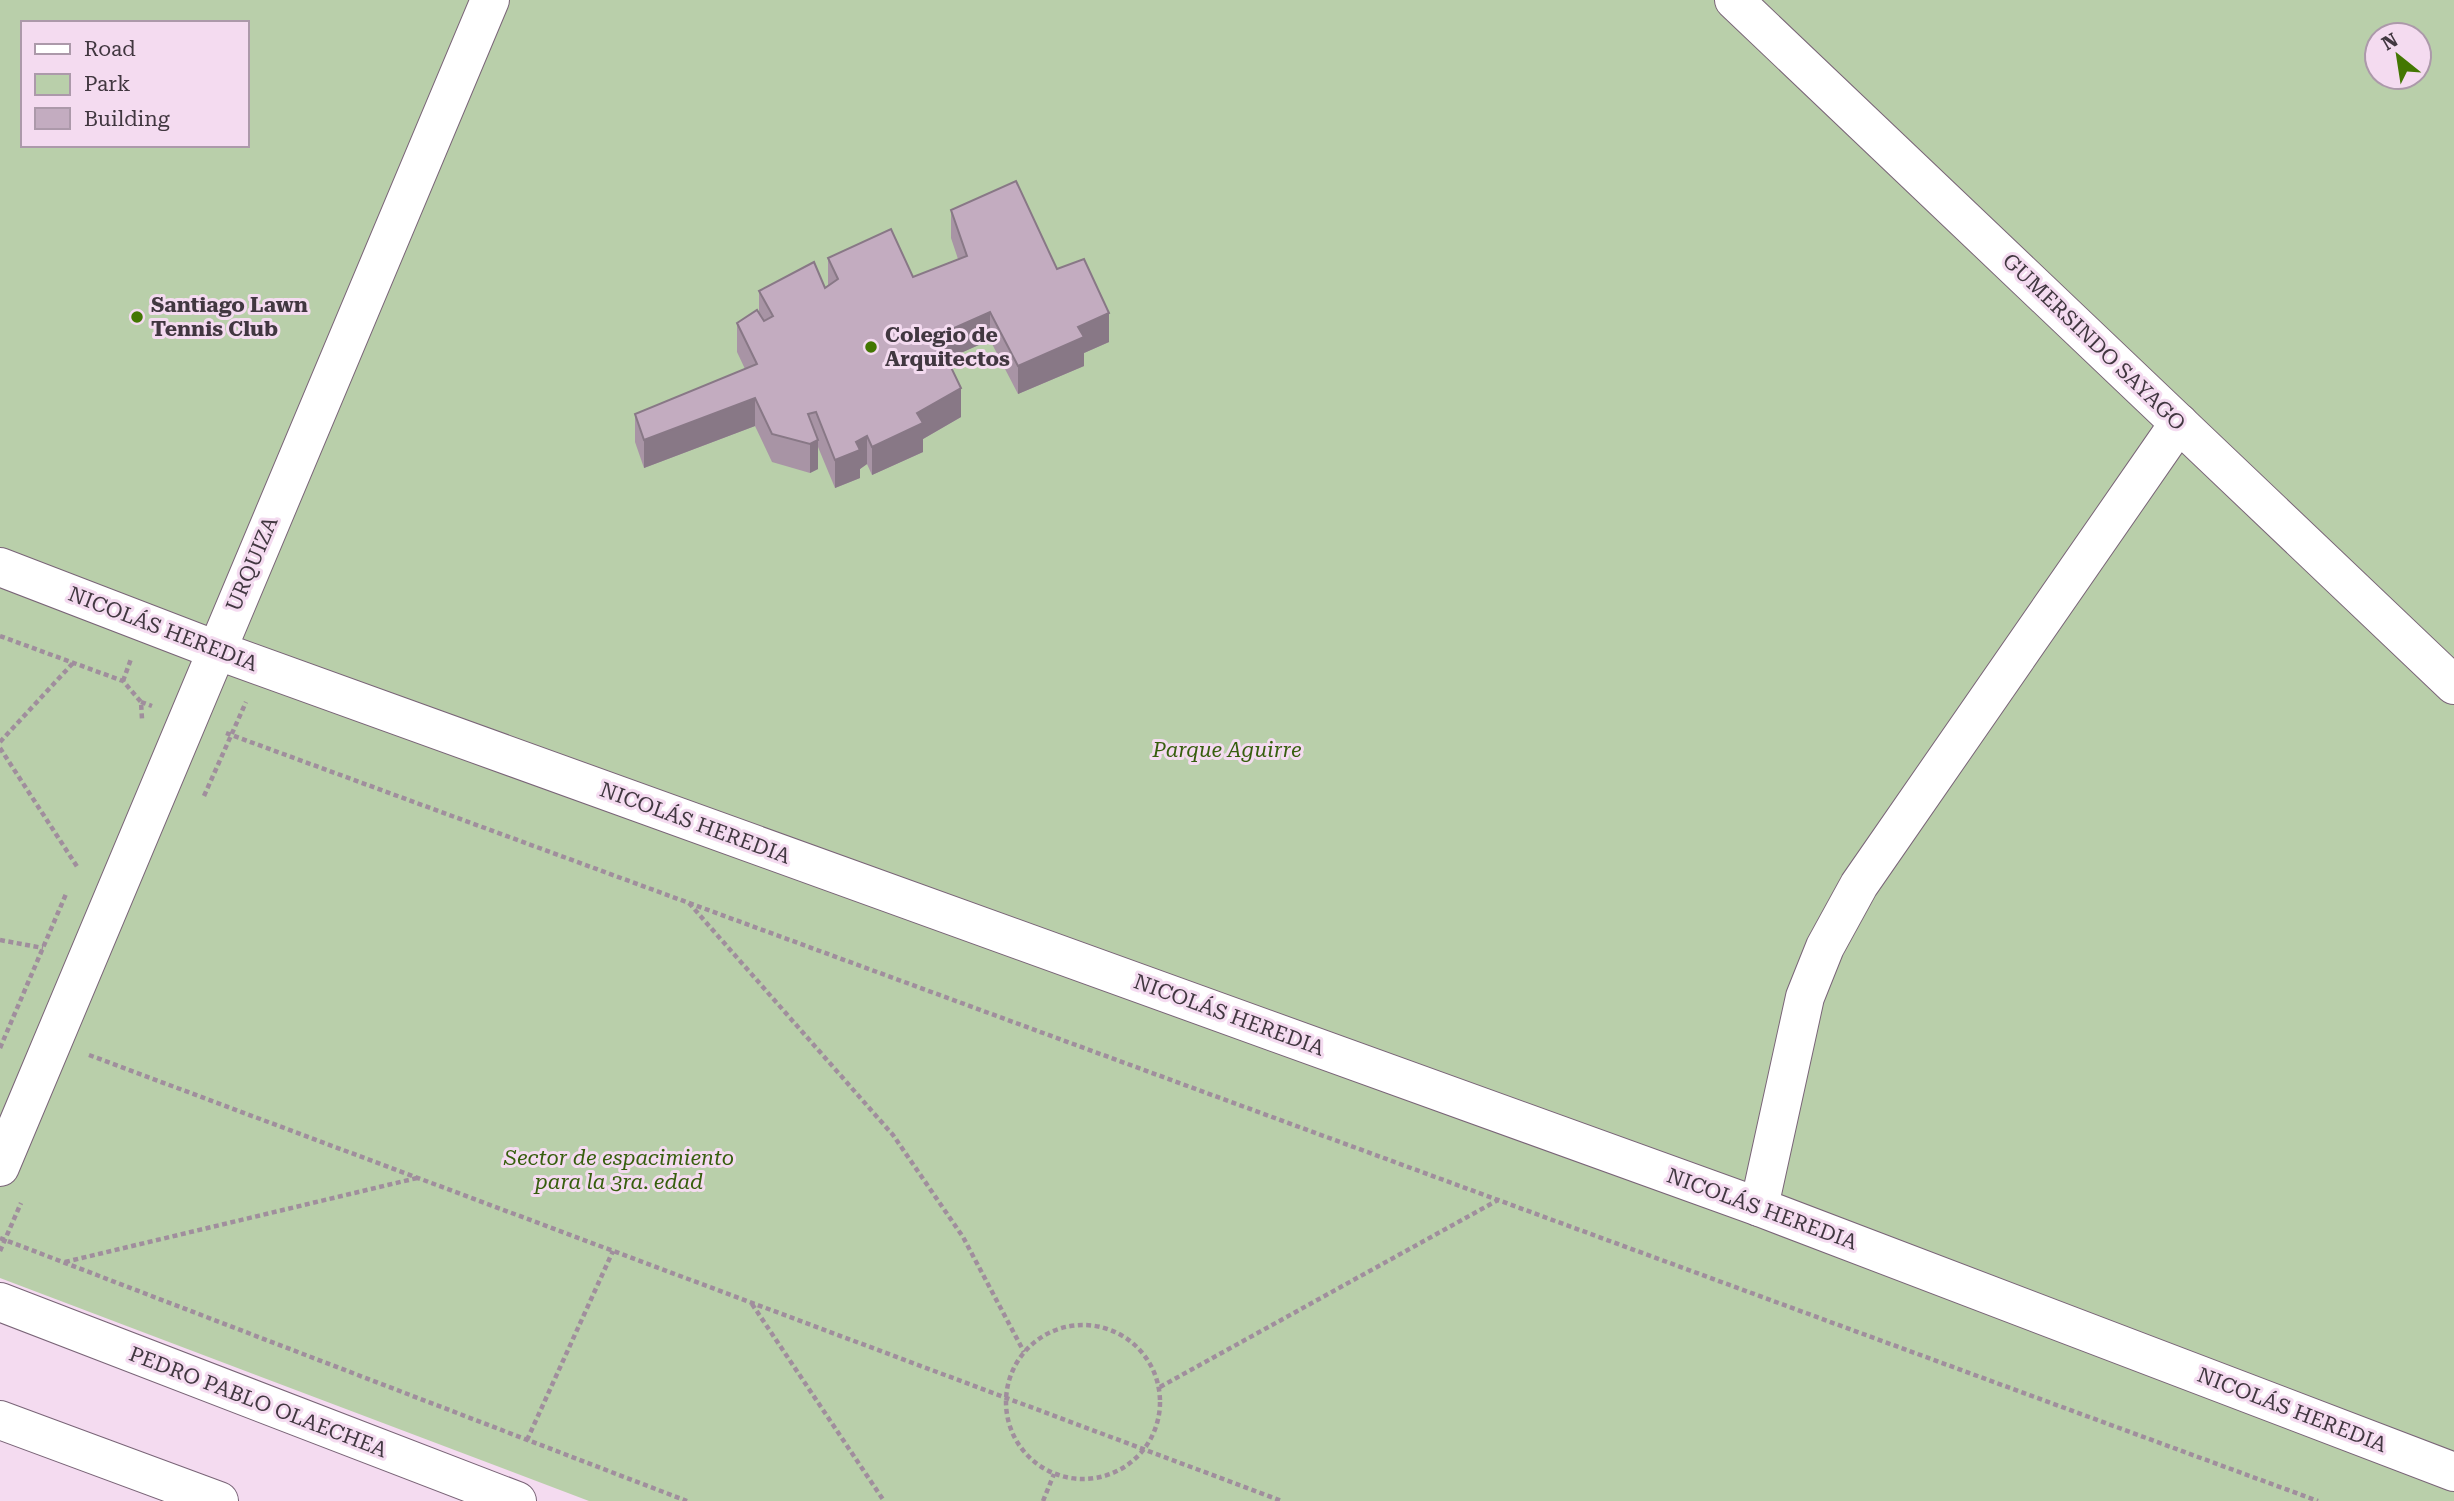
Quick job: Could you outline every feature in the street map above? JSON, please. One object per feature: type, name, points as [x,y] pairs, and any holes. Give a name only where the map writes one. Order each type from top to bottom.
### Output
[{"type":"street","name":"URQUIZA","points":[[0,1167],[490,0]]},
{"type":"street","name":"GUMERSINDO SAYAGO","points":[[1734,0],[2454,685]]},
{"type":"street","points":[[1759,1207],[1805,997],[1825,947],[1859,885],[2179,423]]},
{"type":"street","name":"NICOLÁS HEREDIA","points":[[0,567],[216,650],[1759,1207],[2454,1472]]},
{"type":"street","name":"PEDRO PABLO OLAECHEA","points":[[0,1302],[517,1501]]},
{"type":"street","points":[[0,1420],[219,1501]]},
{"type":"path","points":[[0,636],[123,681],[141,702],[2318,1501]]},
{"type":"path","points":[[0,742],[73,663]]},
{"type":"path","points":[[141,702],[142,720]]},
{"type":"path","points":[[0,748],[78,868]]},
{"type":"path","points":[[73,879],[83,855]]},
{"type":"path","points":[[0,1048],[68,891]]},
{"type":"path","points":[[688,902],[892,1135],[963,1237],[1024,1352]]},
{"type":"path","points":[[0,940],[43,948]]},
{"type":"path","points":[[88,1055],[1282,1501]]},
{"type":"path","points":[[64,1262],[417,1178]]},
{"type":"path","points":[[1160,1387],[1498,1200]]},
{"type":"path","points":[[0,1238],[687,1501]]},
{"type":"path","points":[[527,1440],[613,1251]]},
{"type":"path","points":[[752,1303],[884,1501]]},
{"type":"path","points":[[1091,1324],[1115,1330],[1136,1344],[1152,1363],[1160,1387],[1161,1409],[1155,1431],[1144,1450],[1126,1467],[1103,1477],[1079,1479],[1054,1474],[1034,1462],[1018,1444],[1007,1422],[1005,1398],[1010,1373],[1024,1352],[1042,1335],[1066,1326],[1091,1324]]},
{"type":"path","points":[[1043,1501],[1054,1474]]},
{"type":"green space","name":"Parque Aguirre","points":[[0,0],[2454,0],[2454,1501],[589,1501],[0,1278]]},
{"type":"building","name":"Colegio de Arquitectos","points":[[1016,181],[1057,269],[1084,259],[1109,313],[1078,327],[1084,337],[1018,366],[990,312],[936,336],[961,388],[917,413],[923,423],[872,447],[867,436],[856,442],[860,450],[835,460],[816,412],[808,414],[818,440],[810,444],[772,434],[755,398],[644,440],[635,414],[757,364],[737,323],[757,310],[764,321],[773,316],[759,291],[814,262],[825,288],[838,279],[828,258],[891,229],[913,277],[967,256],[951,210]]},
{"type":"place","name":"Santiago Lawn Tennis Club","points":[[137,317]]},
{"type":"place","name":"Colegio de Arquitectos","points":[[871,347]]},
{"type":"park label","name":"Sector de espacimiento para la 3ra. edad","points":[[619,1170]]}]
